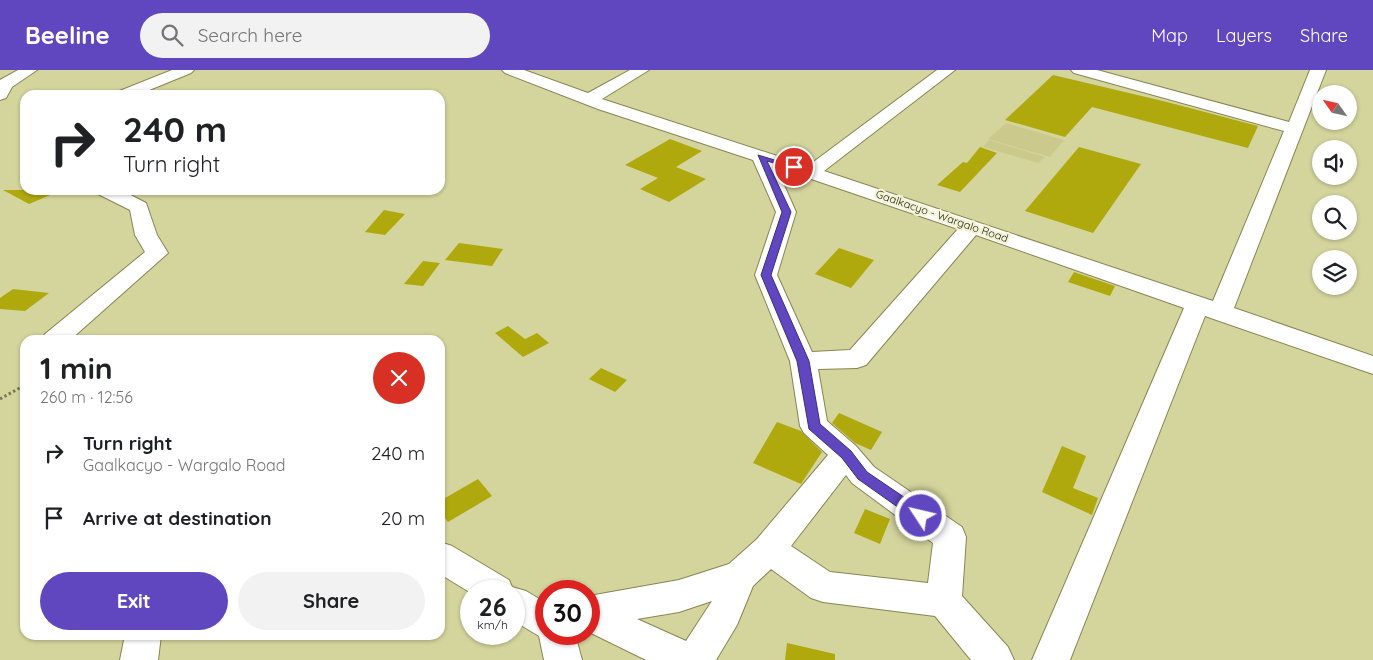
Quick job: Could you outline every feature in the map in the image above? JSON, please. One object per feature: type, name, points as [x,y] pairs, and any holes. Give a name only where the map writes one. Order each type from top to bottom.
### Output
[{"type":"street","points":[[5,92],[29,70]]},
{"type":"street","points":[[136,90],[186,70]]},
{"type":"street","name":"Gaalkacyo - Wargalo Road","points":[[510,70],[590,99],[972,226],[1373,365]]},
{"type":"street","points":[[590,99],[641,70]]},
{"type":"street","points":[[811,172],[947,70]]},
{"type":"street","points":[[1079,70],[1296,128]]},
{"type":"street","points":[[1051,660],[1208,308],[1296,128],[1318,70]]},
{"type":"street","points":[[761,156],[786,212],[766,275],[803,361],[814,426],[846,454],[862,476],[950,537],[944,601]]},
{"type":"street","points":[[59,335],[68,326],[108,297],[119,284],[157,253],[146,236],[139,206],[116,195]]},
{"type":"street","points":[[803,361],[857,359],[972,226]]},
{"type":"street","points":[[695,660],[724,613],[740,576],[769,549],[846,454]]},
{"type":"street","points":[[769,549],[823,587],[944,601],[996,660]]},
{"type":"street","points":[[445,559],[479,580]]},
{"type":"street","points":[[600,612],[679,596],[740,576]]},
{"type":"street","points":[[600,619],[686,660]]},
{"type":"street","points":[[139,660],[142,640]]},
{"type":"street","points":[[560,645],[563,660]]},
{"type":"path","points":[[0,398],[20,388]]},
{"type":"shaded area","points":[[1006,123],[1064,140],[1050,157],[988,139]]},
{"type":"shaded area","points":[[989,140],[1045,157],[1038,163],[983,147]]},
{"type":"building","points":[[1053,75],[1258,126],[1248,148],[1092,107],[1065,137],[1005,120]]},
{"type":"building","points":[[670,139],[702,151],[676,167],[706,179],[669,202],[640,189],[658,178],[625,165]]},
{"type":"building","points":[[980,147],[997,153],[960,192],[937,185],[963,162],[967,163]]},
{"type":"building","points":[[1079,147],[1141,164],[1093,233],[1025,211]]},
{"type":"building","points":[[3,190],[20,190],[20,195],[50,195],[29,204]]},
{"type":"building","points":[[384,210],[405,214],[385,235],[365,232]]},
{"type":"building","points":[[459,243],[503,249],[492,266],[445,260]]},
{"type":"building","points":[[839,248],[874,260],[851,288],[815,274]]},
{"type":"building","points":[[423,261],[440,263],[423,286],[404,284]]},
{"type":"building","points":[[1074,272],[1115,286],[1110,296],[1068,282]]},
{"type":"building","points":[[13,289],[49,293],[25,311],[0,309],[0,298]]},
{"type":"building","points":[[508,326],[525,339],[537,333],[549,343],[523,357],[495,333]]},
{"type":"building","points":[[601,368],[627,380],[615,392],[589,379]]},
{"type":"building","points":[[839,413],[882,432],[871,450],[855,443],[832,423]]},
{"type":"building","points":[[777,422],[801,431],[822,452],[801,484],[753,463]]},
{"type":"building","points":[[1062,446],[1086,456],[1073,488],[1098,498],[1092,515],[1042,492]]},
{"type":"building","points":[[478,479],[492,496],[448,522],[445,518],[445,498]]},
{"type":"building","points":[[865,509],[890,519],[880,544],[854,533]]},
{"type":"building","points":[[787,643],[835,654],[835,660],[785,660]]},
{"type":"route","points":[[794,167],[761,156],[786,212],[766,275],[803,361],[814,426],[846,454],[862,476],[921,516]]}]
